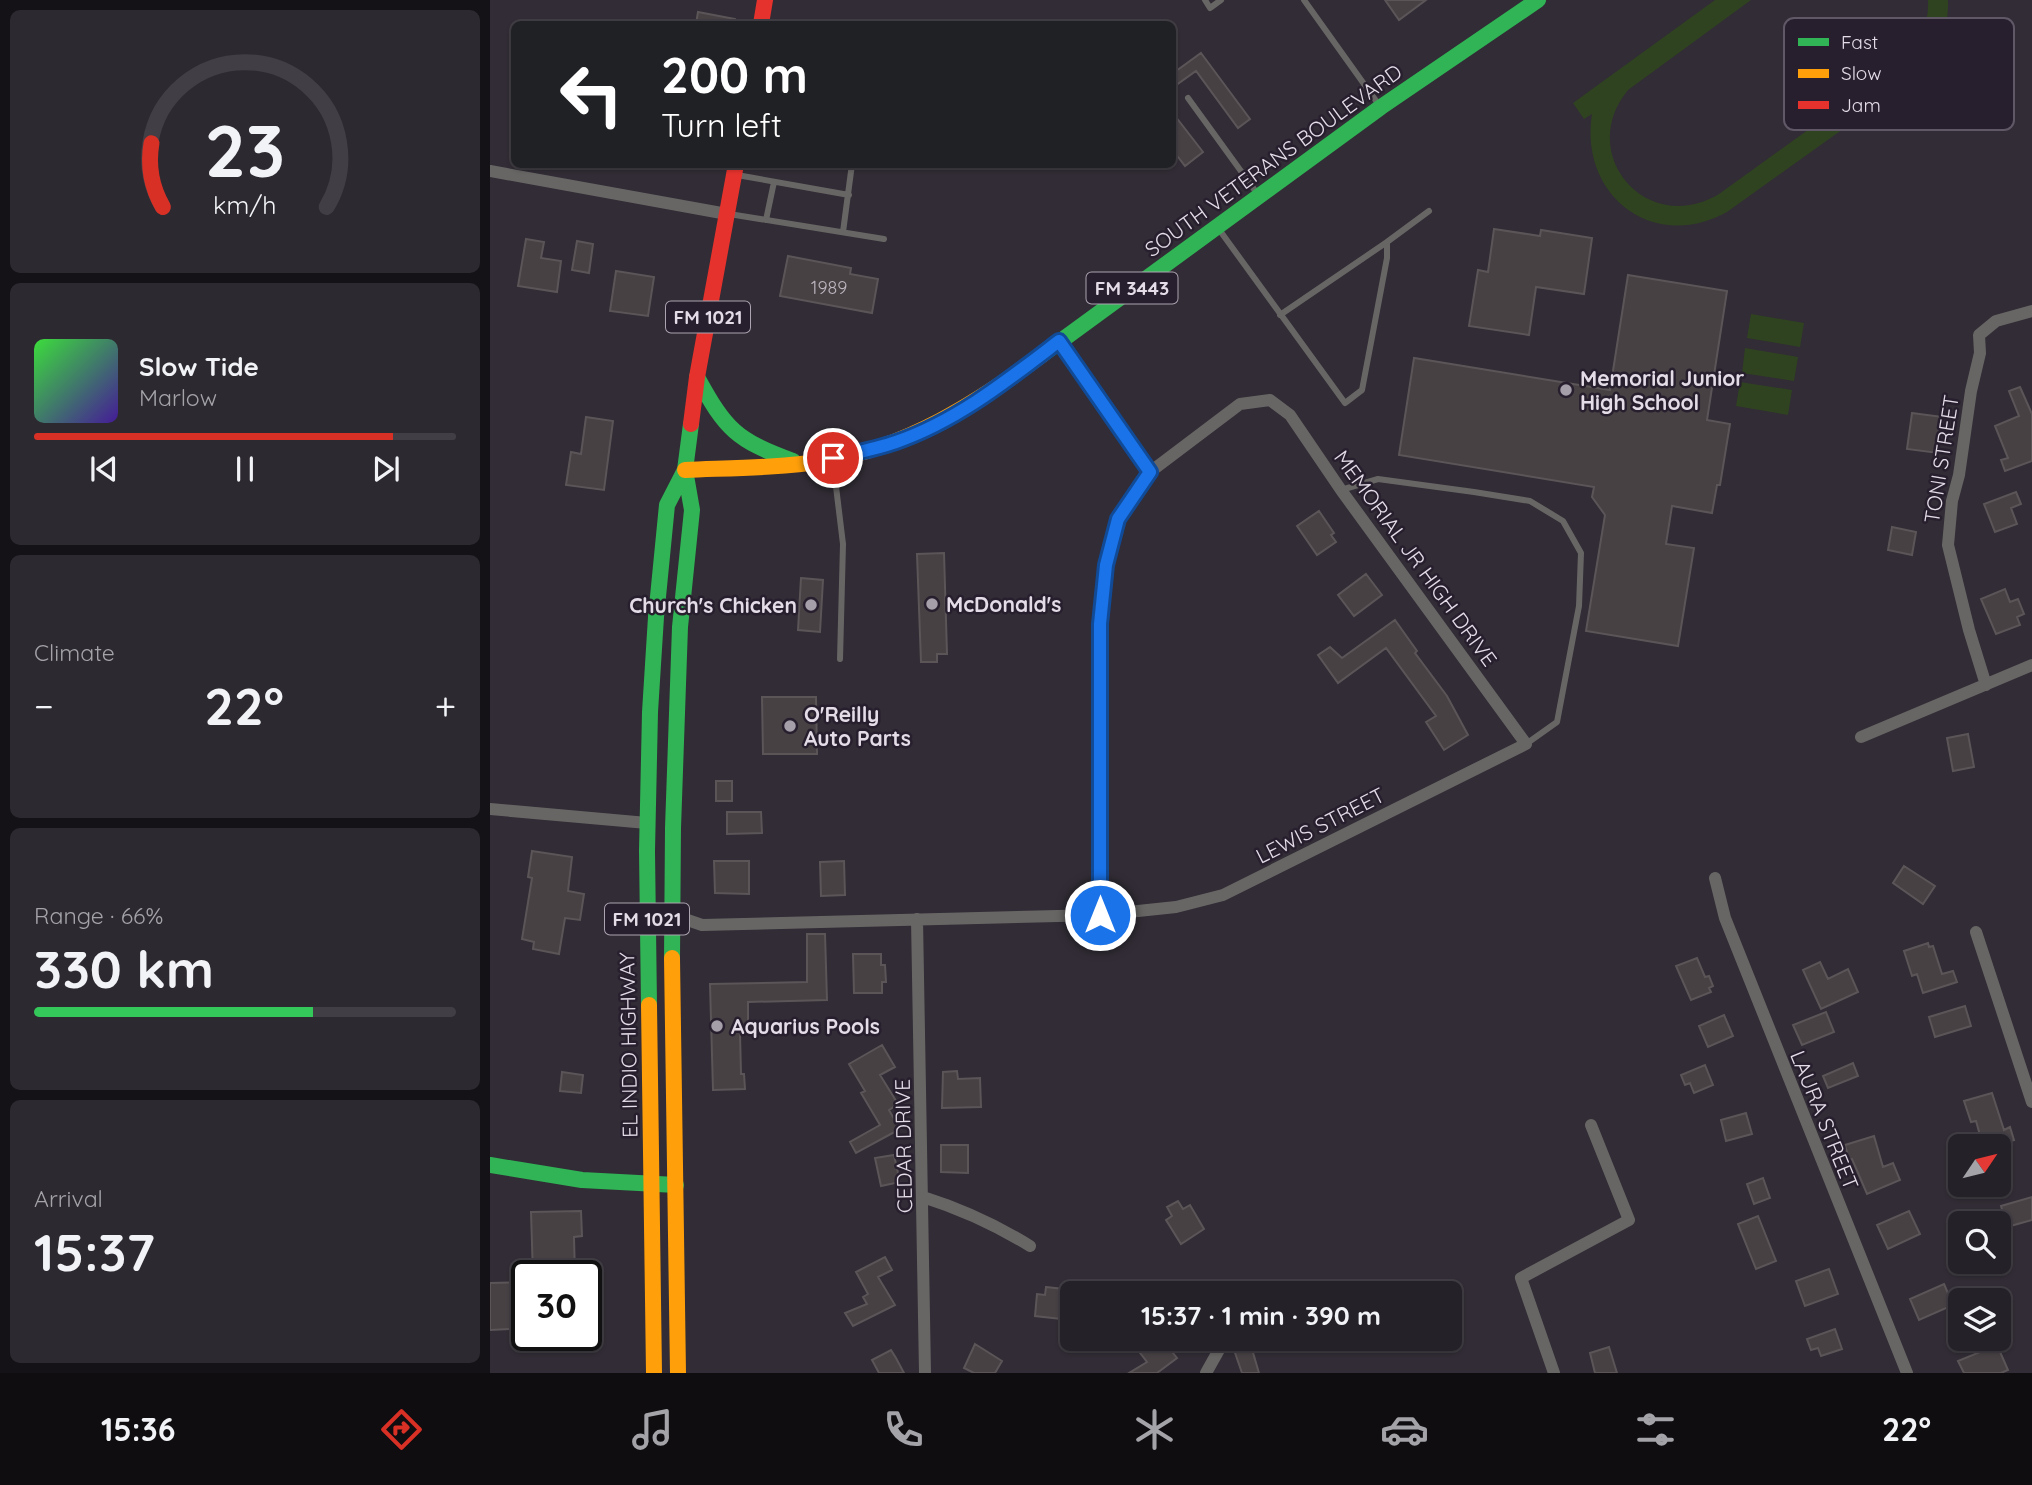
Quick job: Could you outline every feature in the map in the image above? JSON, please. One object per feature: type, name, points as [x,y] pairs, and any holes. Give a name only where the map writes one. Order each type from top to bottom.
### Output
[{"type":"main road","points":[[762,21],[765,0]]},
{"type":"main road","name":"SOUTH VETERANS BOULEVARD","points":[[685,470],[800,464],[896,442],[935,425],[975,402],[1381,107],[1538,0]]},
{"type":"main road","name":"EL INDIO HIGHWAY","points":[[678,1373],[673,828],[680,626],[692,510],[685,470],[697,377],[735,170]]},
{"type":"main road","points":[[697,377],[718,412],[736,433],[752,446],[800,464]]},
{"type":"main road","name":"EL INDIO HIGHWAY","points":[[654,1373],[647,823],[655,631],[667,505],[685,470]]},
{"type":"main road","points":[[490,1165],[569,1180],[676,1185]]},
{"type":"street","points":[[490,171],[727,214]]},
{"type":"street","name":"TONI STREET","points":[[1986,685],[1948,545],[1952,501],[1964,450],[1971,391],[1980,353],[1979,335],[1996,321],[2032,311]]},
{"type":"street","points":[[1059,341],[1150,472],[1118,519],[1106,565],[1100,624],[1100,915]]},
{"type":"street","name":"MEMORIAL JR HIGH DRIVE","points":[[1150,472],[1240,404],[1270,400],[1290,415],[1341,490],[1526,744]]},
{"type":"street","points":[[1861,737],[2032,665]]},
{"type":"street","name":"LEWIS STREET","points":[[648,913],[673,915],[702,925],[1100,915],[1176,907],[1223,895],[1526,744]]},
{"type":"street","points":[[490,809],[647,823]]},
{"type":"street","name":"LAURA STREET","points":[[1715,878],[1725,919],[1907,1373]]},
{"type":"street","name":"CEDAR DRIVE","points":[[917,919],[925,1373]]},
{"type":"street","points":[[1976,932],[2032,1102]]},
{"type":"street","points":[[1554,1373],[1521,1278],[1629,1220],[1591,1125]]},
{"type":"street","points":[[923,1197],[971,1214],[1030,1246]]},
{"type":"street","points":[[1206,1373],[1218,1351]]},
{"type":"lane","points":[[1205,0],[1210,8],[1221,0]]},
{"type":"lane","points":[[1304,0],[1381,107]]},
{"type":"lane","points":[[1188,98],[1259,196]]},
{"type":"lane","points":[[843,232],[852,168]]},
{"type":"lane","points":[[735,170],[774,182],[849,195]]},
{"type":"lane","points":[[766,220],[774,182]]},
{"type":"lane","points":[[1280,315],[1429,211]]},
{"type":"lane","points":[[727,214],[884,239]]},
{"type":"lane","points":[[1217,226],[1346,403],[1362,390],[1387,258],[1387,242]]},
{"type":"lane","points":[[833,458],[843,544],[840,659]]},
{"type":"lane","name":"LEWIS STREET","points":[[1341,490],[1378,479],[1405,482],[1530,501],[1563,521],[1581,553],[1579,606],[1557,722],[1526,744]]},
{"type":"green space","points":[[1715,0],[1751,0],[1628,90],[1614,115],[1610,140],[1615,163],[1627,182],[1645,197],[1667,205],[1693,205],[1719,194],[1808,130],[1842,130],[1727,212],[1699,223],[1673,225],[1648,220],[1627,209],[1609,191],[1597,169],[1591,143],[1592,114],[1584,119],[1573,103]]},
{"type":"green space","points":[[1928,0],[1948,0],[1947,18],[1927,18]]},
{"type":"green space","points":[[1751,314],[1804,323],[1800,347],[1747,338]]},
{"type":"green space","points":[[1745,348],[1798,357],[1794,381],[1742,373]]},
{"type":"green space","points":[[1740,382],[1792,390],[1788,415],[1736,406]]},
{"type":"building","points":[[1385,0],[1426,0],[1399,20]]},
{"type":"building","points":[[698,12],[735,19],[735,21],[696,21]]},
{"type":"building","points":[[1201,53],[1250,119],[1238,128],[1196,71],[1176,85],[1176,71]]},
{"type":"building","points":[[1176,117],[1203,152],[1185,166],[1176,154]]},
{"type":"building","points":[[1494,229],[1540,236],[1541,230],[1592,238],[1584,294],[1536,287],[1529,335],[1469,326],[1478,270],[1488,272]]},
{"type":"building","points":[[526,239],[544,242],[541,258],[561,261],[557,292],[518,286]]},
{"type":"building","points":[[577,241],[593,244],[589,273],[572,270]]},
{"type":"building","points":[[788,256],[851,268],[850,274],[878,279],[872,313],[780,296]]},
{"type":"building","points":[[616,271],[654,277],[648,316],[610,311]]},
{"type":"building","points":[[1628,275],[1727,291],[1707,420],[1730,424],[1720,485],[1717,485],[1712,513],[1672,506],[1666,544],[1694,548],[1678,646],[1586,631],[1605,515],[1592,497],[1594,487],[1399,455],[1414,358],[1610,390]]},
{"type":"building","points":[[2020,387],[2032,414],[2032,461],[2005,471],[2001,460],[2008,458],[1995,426],[2019,416],[2009,391]]},
{"type":"building","points":[[1912,413],[1943,417],[1938,453],[1907,449]]},
{"type":"building","points":[[586,417],[613,421],[604,490],[566,485],[571,452],[581,454]]},
{"type":"building","points":[[2016,492],[2021,504],[2011,508],[2017,524],[1995,532],[1984,504]]},
{"type":"building","points":[[1319,511],[1334,533],[1331,535],[1336,542],[1317,555],[1297,526]]},
{"type":"building","points":[[1892,527],[1916,532],[1912,555],[1888,550]]},
{"type":"building","name":"McDonald's","points":[[944,553],[947,654],[937,654],[937,662],[921,662],[917,554]]},
{"type":"building","points":[[1366,574],[1382,595],[1354,616],[1338,595]]},
{"type":"building","name":"Church's Chicken","points":[[801,578],[823,580],[820,632],[798,630]]},
{"type":"building","points":[[2005,589],[2010,602],[2018,599],[2024,614],[2017,617],[2020,625],[1996,634],[1981,599]]},
{"type":"building","points":[[1395,620],[1417,651],[1415,653],[1447,696],[1468,735],[1444,750],[1426,722],[1436,716],[1386,648],[1338,683],[1318,655],[1330,647],[1342,658]]},
{"type":"building","name":"O'Reilly Auto Parts","points":[[762,697],[816,697],[817,754],[763,754]]},
{"type":"building","points":[[1968,734],[1974,767],[1953,771],[1947,738]]},
{"type":"building","points":[[716,781],[732,781],[732,801],[716,801]]},
{"type":"building","points":[[727,812],[761,812],[762,833],[727,834]]},
{"type":"building","points":[[532,851],[572,857],[568,891],[584,894],[580,920],[565,918],[559,954],[533,949],[534,942],[522,939],[532,878],[528,877]]},
{"type":"building","points":[[714,861],[749,861],[749,894],[715,893]]},
{"type":"building","points":[[844,861],[845,895],[821,896],[820,862]]},
{"type":"building","points":[[1904,866],[1935,886],[1923,904],[1893,883]]},
{"type":"building","points":[[807,934],[825,934],[827,1000],[748,1002],[748,1033],[740,1033],[741,1074],[744,1074],[745,1089],[713,1090],[710,984],[807,982]]},
{"type":"building","points":[[1928,943],[1929,947],[1933,946],[1942,974],[1953,971],[1957,982],[1923,993],[1917,974],[1912,976],[1904,951]]},
{"type":"building","points":[[853,954],[881,954],[886,982],[882,982],[882,993],[854,993]]},
{"type":"building","points":[[1697,958],[1705,977],[1709,976],[1713,986],[1709,988],[1711,992],[1691,1000],[1676,966]]},
{"type":"building","points":[[1820,962],[1828,979],[1848,969],[1858,992],[1821,1009],[1803,970]]},
{"type":"building","points":[[1965,1006],[1971,1026],[1935,1037],[1929,1017]]},
{"type":"building","points":[[1826,1012],[1834,1032],[1802,1045],[1793,1025]]},
{"type":"building","points":[[1724,1015],[1733,1036],[1708,1047],[1699,1026]]},
{"type":"building","points":[[882,1045],[895,1067],[880,1075],[898,1104],[889,1110],[900,1129],[856,1153],[850,1142],[880,1125],[861,1093],[865,1091],[849,1064]]},
{"type":"building","points":[[1853,1063],[1858,1076],[1828,1088],[1823,1076]]},
{"type":"building","points":[[1705,1065],[1713,1085],[1694,1093],[1690,1083],[1685,1085],[1681,1075]]},
{"type":"building","points":[[957,1071],[958,1079],[980,1078],[981,1107],[942,1108],[943,1072]]},
{"type":"building","points":[[562,1072],[583,1075],[581,1093],[560,1091]]},
{"type":"building","points":[[1992,1093],[2004,1130],[2010,1127],[2014,1140],[2011,1141],[2011,1134],[1980,1134],[1976,1121],[1971,1122],[1964,1101]]},
{"type":"building","points":[[1746,1113],[1752,1134],[1726,1141],[1721,1120]]},
{"type":"building","points":[[1874,1136],[1883,1167],[1893,1163],[1900,1180],[1867,1194],[1852,1159],[1849,1160],[1845,1145]]},
{"type":"building","points":[[941,1145],[968,1145],[968,1173],[941,1172]]},
{"type":"building","points":[[894,1155],[900,1182],[881,1186],[875,1158]]},
{"type":"building","points":[[1763,1178],[1770,1198],[1754,1204],[1747,1184]]},
{"type":"building","points":[[2032,1197],[2032,1220],[2011,1226],[2011,1211],[2002,1211],[2001,1206]]},
{"type":"building","points":[[1178,1201],[1183,1209],[1190,1205],[1204,1229],[1181,1244],[1166,1220],[1172,1216],[1167,1207]]},
{"type":"building","points":[[581,1211],[582,1236],[574,1237],[575,1260],[532,1260],[531,1212]]},
{"type":"building","points":[[1909,1211],[1920,1234],[1888,1249],[1877,1225]]},
{"type":"building","points":[[1758,1216],[1776,1261],[1756,1269],[1738,1224]]},
{"type":"building","points":[[885,1257],[892,1270],[878,1277],[895,1305],[853,1326],[845,1313],[867,1304],[863,1297],[868,1294],[856,1272]]},
{"type":"building","points":[[1829,1269],[1838,1294],[1805,1306],[1796,1281]]},
{"type":"building","points":[[511,1282],[511,1329],[490,1330],[490,1283]]},
{"type":"building","points":[[1944,1284],[1948,1293],[1948,1307],[1919,1320],[1910,1299]]},
{"type":"building","points":[[1046,1287],[1060,1289],[1060,1319],[1035,1316],[1037,1294],[1045,1295]]},
{"type":"building","points":[[1835,1329],[1842,1349],[1821,1356],[1818,1348],[1811,1350],[1807,1339]]},
{"type":"building","points":[[975,1344],[1002,1361],[995,1373],[974,1373],[964,1368]]},
{"type":"building","points":[[1609,1347],[1617,1373],[1595,1373],[1590,1353]]},
{"type":"building","points":[[891,1350],[904,1373],[879,1373],[872,1360]]},
{"type":"building","points":[[1139,1351],[1176,1351],[1173,1353],[1177,1358],[1157,1373],[1129,1373],[1147,1362]]},
{"type":"building","points":[[1234,1351],[1253,1351],[1259,1373],[1242,1373]]},
{"type":"building","points":[[1982,1351],[2000,1351],[2008,1370],[2001,1373],[1964,1373],[1958,1361]]},
{"type":"traffic: fast","points":[[1043,354],[1381,107],[1538,0]]},
{"type":"traffic: fast","points":[[697,377],[716,410],[734,431],[758,446],[793,461]]},
{"type":"traffic: fast","points":[[672,958],[673,828],[680,627],[692,510],[685,470],[691,424]]},
{"type":"traffic: fast","points":[[649,1005],[647,851],[650,712],[656,617],[667,505],[685,470]]},
{"type":"traffic: fast","points":[[490,1165],[582,1180],[676,1185]]},
{"type":"traffic: slow","points":[[685,470],[824,461],[884,446],[966,406],[1043,354]]},
{"type":"traffic: slow","points":[[672,958],[678,1373]]},
{"type":"traffic: slow","points":[[649,1005],[654,1373]]},
{"type":"traffic: jam","points":[[762,21],[765,0]]},
{"type":"traffic: jam","points":[[691,424],[735,168]]},
{"type":"place","name":"Memorial Junior High School","points":[[1566,390]]},
{"type":"place","name":"McDonald's","points":[[932,604]]},
{"type":"place","name":"Church's Chicken","points":[[811,605]]},
{"type":"place","name":"O'Reilly Auto Parts","points":[[790,726]]},
{"type":"place","name":"Aquarius Pools","points":[[717,1026]]},
{"type":"route","points":[[833,458],[896,442],[935,425],[1005,382],[1059,341],[1150,472],[1118,519],[1106,565],[1100,624],[1100,915]]}]
